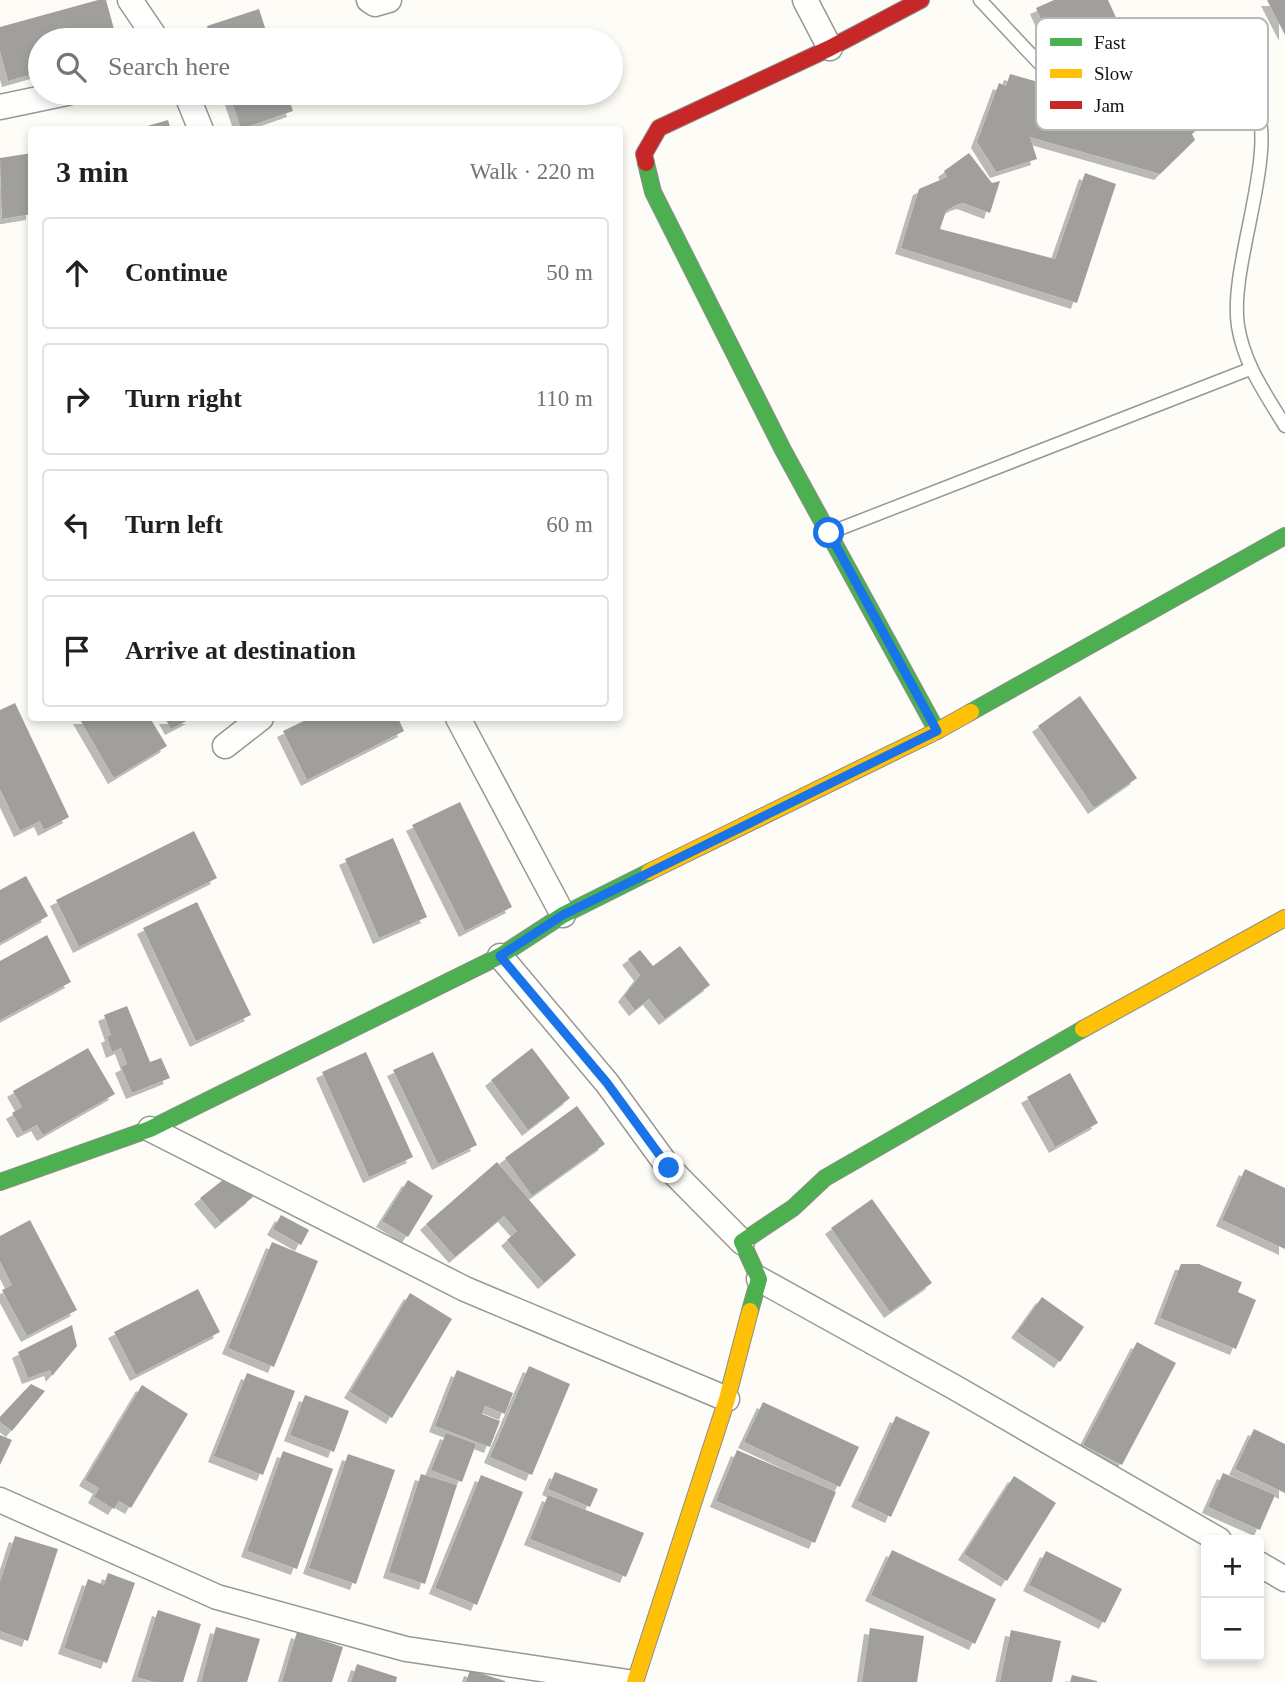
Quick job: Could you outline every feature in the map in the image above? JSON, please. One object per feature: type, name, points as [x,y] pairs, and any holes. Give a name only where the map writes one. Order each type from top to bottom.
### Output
[{"type":"street","points":[[130,0],[149,28]]},
{"type":"street","points":[[369,0],[375,4],[389,0]]},
{"type":"street","points":[[806,0],[830,48]]},
{"type":"street","points":[[921,0],[830,48],[659,128],[644,153],[653,192],[783,450],[937,731]]},
{"type":"street","points":[[0,107],[28,101]]},
{"type":"street","points":[[191,105],[199,126]]},
{"type":"street","points":[[0,1181],[150,1129],[500,956],[563,915],[937,731],[1285,536]]},
{"type":"street","points":[[225,746],[257,721]]},
{"type":"street","points":[[460,721],[563,915]]},
{"type":"street","points":[[742,1242],[793,1208],[825,1178],[1042,1052],[1285,918]]},
{"type":"street","points":[[500,956],[607,1083],[669,1168],[742,1242],[759,1279],[954,1387],[1210,1535]]},
{"type":"street","points":[[150,1129],[465,1289],[727,1399]]},
{"type":"street","points":[[635,1682],[727,1399],[759,1279]]},
{"type":"street","points":[[0,1500],[217,1597],[406,1650],[628,1682]]},
{"type":"street","points":[[1264,1566],[1285,1579]]},
{"type":"lane","points":[[980,0],[1036,59]]},
{"type":"lane","points":[[1265,130],[1264,164],[1239,279],[1237,323],[1250,369],[1285,426]]},
{"type":"lane","points":[[829,533],[1250,369]]},
{"type":"building","points":[[106,0],[114,28],[28,28],[28,75],[8,81],[0,51],[0,27]]},
{"type":"building","points":[[1054,0],[1108,0],[1116,18],[1040,18],[1036,8]]},
{"type":"building","points":[[1267,0],[1285,0],[1285,35]]},
{"type":"building","points":[[259,9],[265,28],[208,28]]},
{"type":"building","points":[[1010,74],[1036,81],[1036,130],[1197,130],[1192,134],[1195,140],[1160,174],[1030,137],[1037,159],[996,172],[977,142],[999,83],[1006,86]]},
{"type":"building","points":[[233,105],[291,105],[293,111],[250,126],[240,126]]},
{"type":"building","points":[[168,120],[170,126],[147,126]]},
{"type":"building","points":[[969,153],[992,183],[1000,181],[990,213],[963,203],[956,205],[946,211],[940,229],[1055,259],[1085,173],[1116,184],[1077,303],[901,248],[919,189],[947,177],[944,171]]},
{"type":"building","points":[[28,154],[28,215],[2,219],[0,158]]},
{"type":"building","points":[[1080,696],[1137,778],[1094,808],[1038,726]]},
{"type":"building","points":[[15,703],[69,817],[44,830],[40,821],[20,831],[0,789],[0,710]]},
{"type":"building","points":[[81,721],[152,721],[167,746],[114,778]]},
{"type":"building","points":[[167,721],[186,721],[171,729]]},
{"type":"building","points":[[304,721],[399,721],[404,731],[307,780],[283,731]]},
{"type":"building","points":[[460,802],[512,907],[465,931],[412,825]]},
{"type":"building","points":[[194,831],[217,878],[79,947],[56,900]]},
{"type":"building","points":[[393,838],[427,917],[379,938],[345,859]]},
{"type":"building","points":[[26,876],[48,916],[0,943],[0,890]]},
{"type":"building","points":[[197,902],[251,1015],[196,1041],[143,928]]},
{"type":"building","points":[[47,935],[71,982],[0,1020],[0,961]]},
{"type":"building","points":[[680,946],[710,985],[665,1019],[649,999],[635,1010],[624,996],[640,975],[628,959],[640,950],[653,966]]},
{"type":"building","points":[[127,1006],[150,1062],[161,1058],[170,1078],[132,1093],[121,1067],[127,1064],[121,1048],[112,1052],[107,1037],[111,1035],[104,1015]]},
{"type":"building","points":[[88,1048],[115,1094],[43,1135],[37,1125],[23,1132],[12,1113],[22,1107],[13,1091]]},
{"type":"building","points":[[532,1048],[570,1098],[528,1130],[491,1080]]},
{"type":"building","points":[[366,1052],[413,1157],[369,1177],[322,1072]]},
{"type":"building","points":[[433,1052],[477,1145],[438,1164],[393,1070]]},
{"type":"building","points":[[1070,1073],[1098,1123],[1055,1147],[1027,1097]]},
{"type":"building","points":[[577,1106],[605,1144],[532,1196],[505,1158]]},
{"type":"building","points":[[497,1162],[576,1255],[544,1283],[507,1240],[517,1231],[504,1216],[455,1257],[426,1224]]},
{"type":"building","points":[[1245,1169],[1285,1188],[1285,1249],[1222,1220]]},
{"type":"building","points":[[233,1172],[253,1197],[221,1223],[200,1198]]},
{"type":"building","points":[[408,1180],[433,1196],[408,1237],[382,1221]]},
{"type":"building","points":[[872,1199],[932,1283],[890,1312],[831,1228]]},
{"type":"building","points":[[281,1215],[309,1230],[301,1245],[273,1229]]},
{"type":"building","points":[[30,1220],[77,1310],[27,1336],[2,1290],[12,1285],[0,1261],[0,1236]]},
{"type":"building","points":[[272,1242],[318,1261],[274,1367],[228,1348]]},
{"type":"building","points":[[1181,1264],[1199,1264],[1242,1282],[1238,1292],[1256,1300],[1236,1349],[1160,1318]]},
{"type":"building","points":[[198,1289],[220,1332],[136,1375],[114,1332]]},
{"type":"building","points":[[410,1293],[452,1319],[392,1418],[350,1392]]},
{"type":"building","points":[[1042,1297],[1084,1327],[1060,1362],[1017,1332]]},
{"type":"building","points":[[72,1325],[77,1346],[52,1376],[50,1370],[28,1378],[18,1352]]},
{"type":"building","points":[[1137,1342],[1176,1363],[1122,1465],[1083,1445]]},
{"type":"building","points":[[529,1366],[570,1384],[532,1475],[490,1457]]},
{"type":"building","points":[[457,1370],[513,1393],[505,1414],[485,1406],[482,1414],[500,1421],[490,1447],[435,1426]]},
{"type":"building","points":[[247,1373],[295,1391],[263,1475],[214,1456]]},
{"type":"building","points":[[31,1384],[45,1391],[12,1431],[0,1422],[0,1417]]},
{"type":"building","points":[[142,1385],[188,1414],[131,1508],[119,1501],[114,1509],[94,1497],[99,1488],[85,1480]]},
{"type":"building","points":[[305,1395],[349,1411],[334,1452],[290,1435]]},
{"type":"building","points":[[763,1402],[859,1447],[840,1487],[744,1442]]},
{"type":"building","points":[[896,1416],[930,1432],[891,1517],[857,1501]]},
{"type":"building","points":[[1254,1429],[1285,1444],[1285,1493],[1235,1469]]},
{"type":"building","points":[[446,1433],[476,1444],[462,1482],[431,1470]]},
{"type":"building","points":[[0,1435],[12,1440],[0,1465]]},
{"type":"building","points":[[737,1450],[836,1492],[815,1543],[716,1501]]},
{"type":"building","points":[[283,1451],[333,1469],[297,1569],[247,1551]]},
{"type":"building","points":[[348,1454],[395,1470],[356,1584],[309,1568]]},
{"type":"building","points":[[555,1472],[598,1489],[590,1507],[548,1489]]},
{"type":"building","points":[[1223,1473],[1275,1495],[1260,1530],[1208,1507]]},
{"type":"building","points":[[421,1474],[457,1485],[425,1584],[389,1572]]},
{"type":"building","points":[[481,1475],[523,1492],[477,1605],[435,1588]]},
{"type":"building","points":[[1014,1476],[1056,1503],[1007,1581],[964,1554]]},
{"type":"building","points":[[548,1495],[644,1533],[626,1577],[530,1539]]},
{"type":"building","points":[[15,1536],[58,1549],[28,1641],[0,1631],[0,1582]]},
{"type":"building","points":[[892,1550],[996,1599],[975,1644],[871,1595]]},
{"type":"building","points":[[1046,1551],[1122,1589],[1105,1623],[1029,1585]]},
{"type":"building","points":[[108,1573],[135,1583],[107,1663],[64,1648],[88,1579],[104,1585]]},
{"type":"building","points":[[158,1610],[201,1624],[183,1682],[154,1682],[137,1677]]},
{"type":"building","points":[[216,1627],[260,1639],[247,1682],[201,1682]]},
{"type":"building","points":[[870,1628],[924,1636],[917,1682],[862,1682]]},
{"type":"building","points":[[1011,1630],[1061,1641],[1052,1682],[1000,1682]]},
{"type":"building","points":[[297,1632],[343,1647],[332,1682],[282,1682]]},
{"type":"building","points":[[357,1664],[397,1677],[396,1682],[351,1682]]},
{"type":"building","points":[[470,1670],[505,1681],[505,1682],[466,1682]]},
{"type":"building","points":[[1072,1675],[1097,1681],[1097,1682],[1070,1682]]},
{"type":"traffic: fast","points":[[646,163],[653,192],[783,450],[937,731]]},
{"type":"traffic: fast","points":[[971,712],[1285,536]]},
{"type":"traffic: fast","points":[[0,1182],[150,1129],[500,956],[563,915],[649,872]]},
{"type":"traffic: fast","points":[[750,1311],[759,1279],[742,1242],[793,1208],[825,1178],[1083,1029]]},
{"type":"traffic: slow","points":[[649,872],[971,712]]},
{"type":"traffic: slow","points":[[1083,1029],[1285,918]]},
{"type":"traffic: slow","points":[[635,1682],[727,1399],[750,1311]]},
{"type":"traffic: jam","points":[[646,163],[644,154],[659,128],[830,48],[921,0]]},
{"type":"route","points":[[669,1168],[607,1083],[500,956],[563,915],[937,731],[829,533]]}]
